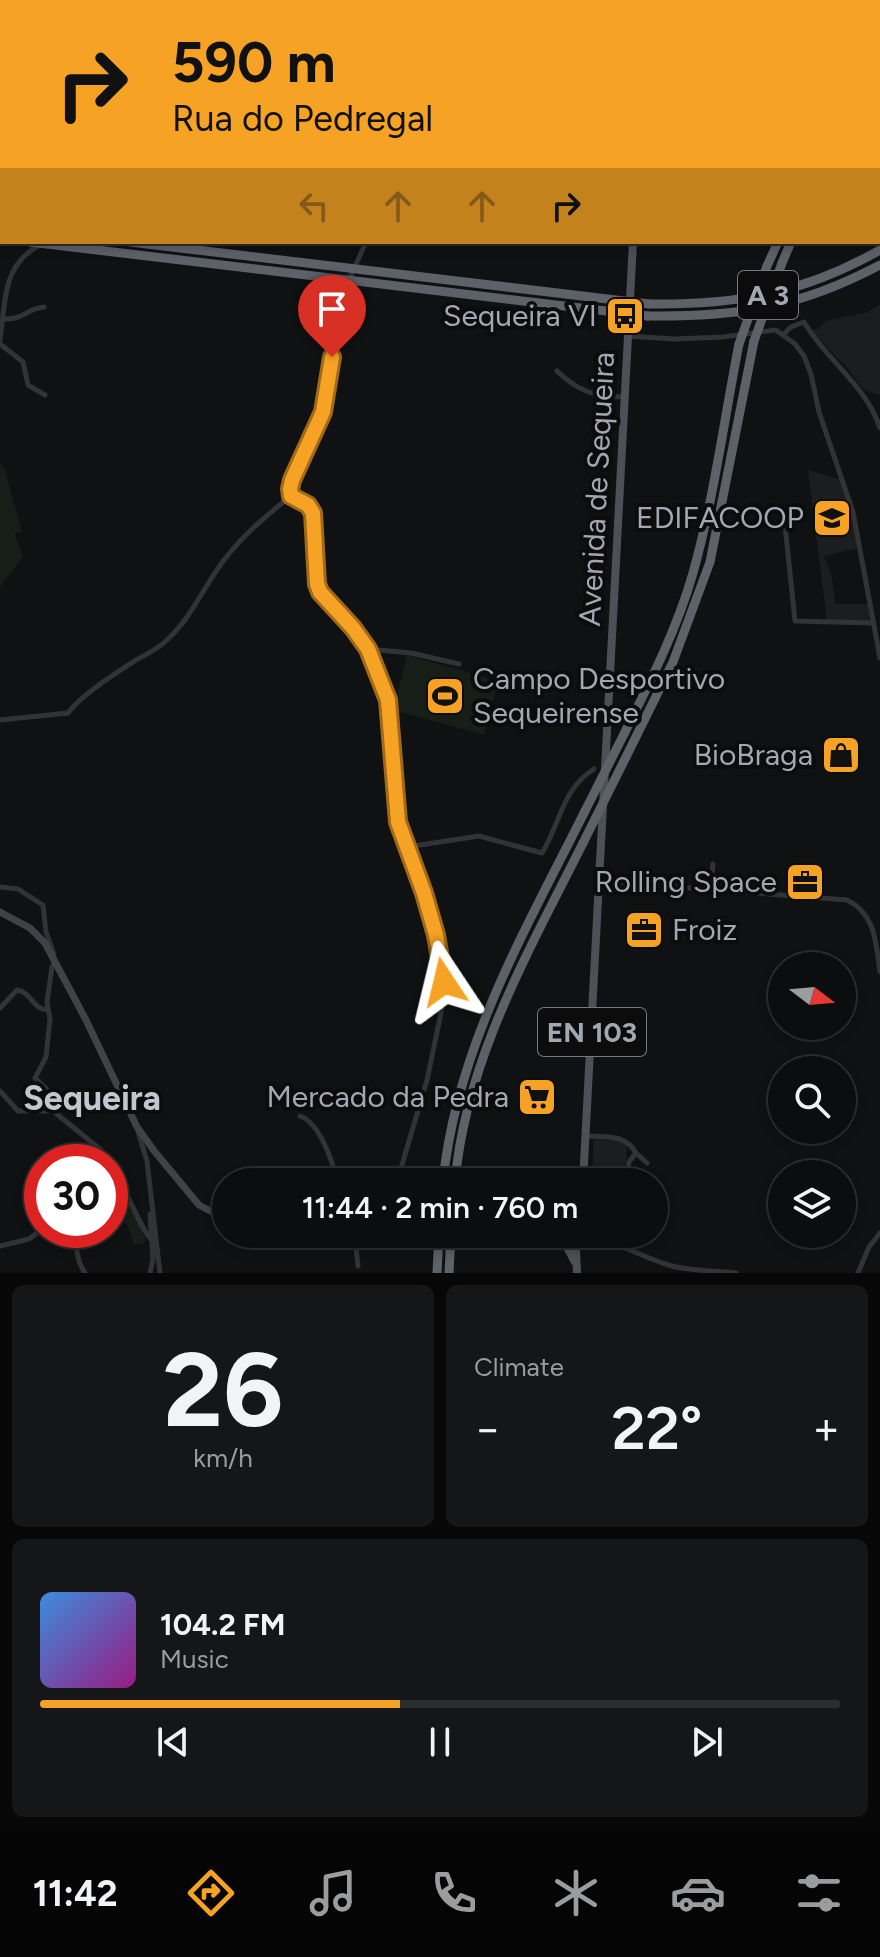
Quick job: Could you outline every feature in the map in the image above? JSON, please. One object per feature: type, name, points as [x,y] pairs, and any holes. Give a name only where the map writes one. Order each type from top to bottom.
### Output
[{"type":"highway","name":"A 3","points":[[47,244],[648,316],[709,317],[778,306],[821,292],[880,265]]},
{"type":"highway","name":"A 3","points":[[147,244],[649,304],[705,305],[783,292],[819,280],[880,250]]},
{"type":"highway","points":[[445,1168],[460,1089],[479,1032],[503,976],[662,656],[693,574],[709,508],[739,344],[777,244]]},
{"type":"highway","points":[[457,1168],[472,1092],[491,1035],[514,981],[673,662],[710,562],[754,341],[790,244]]},
{"type":"highway","points":[[437,1273],[438,1248]]},
{"type":"highway","points":[[449,1273],[450,1248]]},
{"type":"main road","name":"Avenida de Sequeira","points":[[600,881],[633,244]]},
{"type":"main road","name":"EN 103","points":[[584,1168],[600,881]]},
{"type":"main road","points":[[567,1248],[577,1273]]},
{"type":"main road","points":[[575,1262],[579,1248]]},
{"type":"street","points":[[42,244],[22,258],[2,288],[0,342],[23,362],[28,385],[45,395]]},
{"type":"street","points":[[291,496],[292,480],[323,412],[337,306],[365,244]]},
{"type":"street","points":[[2,319],[21,318],[32,309],[44,307]]},
{"type":"street","points":[[784,334],[791,327],[804,322],[815,341],[855,383],[876,414],[880,428]]},
{"type":"street","points":[[628,336],[707,338],[769,329],[784,334],[804,356],[819,412],[853,512],[880,658]]},
{"type":"street","points":[[557,371],[579,390],[625,397]]},
{"type":"street","points":[[291,496],[308,505],[313,513],[320,592],[368,649],[388,700],[398,822],[436,935],[444,982],[427,1080],[401,1168]]},
{"type":"street","points":[[0,720],[68,713],[73,706],[163,644],[184,625],[223,562],[240,541],[291,496]]},
{"type":"street","points":[[785,525],[795,621],[874,623]]},
{"type":"street","points":[[368,649],[411,653],[459,664]]},
{"type":"street","points":[[407,847],[479,836],[542,853],[565,799],[577,783],[594,769]]},
{"type":"street","points":[[710,890],[713,864]]},
{"type":"street","points":[[600,881],[847,900],[860,906],[868,916],[880,972]]},
{"type":"street","points":[[0,887],[18,889],[43,905],[46,932],[55,954],[46,1057],[35,1078],[54,1096],[53,1111]]},
{"type":"street","points":[[0,912],[40,935],[137,1127],[199,1205],[212,1212]]},
{"type":"street","points":[[0,1008],[20,990],[37,1007],[48,1010]]},
{"type":"street","points":[[0,1091],[18,1111],[53,1111],[94,1144]]},
{"type":"street","points":[[300,1116],[310,1119],[317,1129],[334,1168]]},
{"type":"street","points":[[137,1127],[147,1161],[160,1273]]},
{"type":"street","points":[[586,1136],[618,1137],[647,1163]]},
{"type":"street","points":[[147,1161],[155,1152]]},
{"type":"street","points":[[628,1168],[636,1153]]},
{"type":"street","points":[[128,1196],[146,1236],[152,1240]]},
{"type":"street","points":[[150,1273],[153,1259],[149,1222],[152,1210]]},
{"type":"street","points":[[858,1273],[869,1247],[880,1233]]},
{"type":"street","points":[[0,1246],[24,1240]]},
{"type":"street","points":[[77,1248],[78,1264],[85,1273]]},
{"type":"street","points":[[356,1248],[358,1266]]},
{"type":"street","points":[[626,1248],[673,1266],[736,1273]]},
{"type":"shaded area","points":[[880,304],[880,395],[863,389],[811,330],[818,329],[825,321],[868,312]]},
{"type":"shaded area","points":[[0,464],[4,467],[22,531],[15,534],[23,556],[0,588]]},
{"type":"shaded area","name":"EDIFACOOP","points":[[808,470],[842,480],[858,548],[824,556],[832,577],[835,604],[868,604],[870,622],[827,621]]},
{"type":"shaded area","name":"Campo Desportivo Sequeirense","points":[[407,655],[498,681],[484,735],[393,710]]},
{"type":"shaded area","points":[[594,1139],[619,1141],[627,1146],[626,1168],[592,1168]]},
{"type":"shaded area","points":[[128,1199],[146,1242],[134,1245],[128,1227]]},
{"type":"place","name":"Sequeira VI","points":[[625,316]]},
{"type":"place","name":"EDIFACOOP","points":[[832,518]]},
{"type":"place","name":"Campo Desportivo Sequeirense","points":[[445,696]]},
{"type":"place","name":"BioBraga","points":[[841,755]]},
{"type":"place","name":"Rolling Space","points":[[805,882]]},
{"type":"place","name":"Froiz","points":[[644,930]]},
{"type":"place","name":"Mercado da Pedra","points":[[537,1097]]},
{"type":"district","name":"Sequeira","points":[[92,1098]]},
{"type":"route","points":[[332,357],[323,412],[292,480],[290,492],[291,496],[308,505],[313,513],[320,592],[368,649],[388,700],[398,822],[424,893],[436,935],[444,982]]}]
